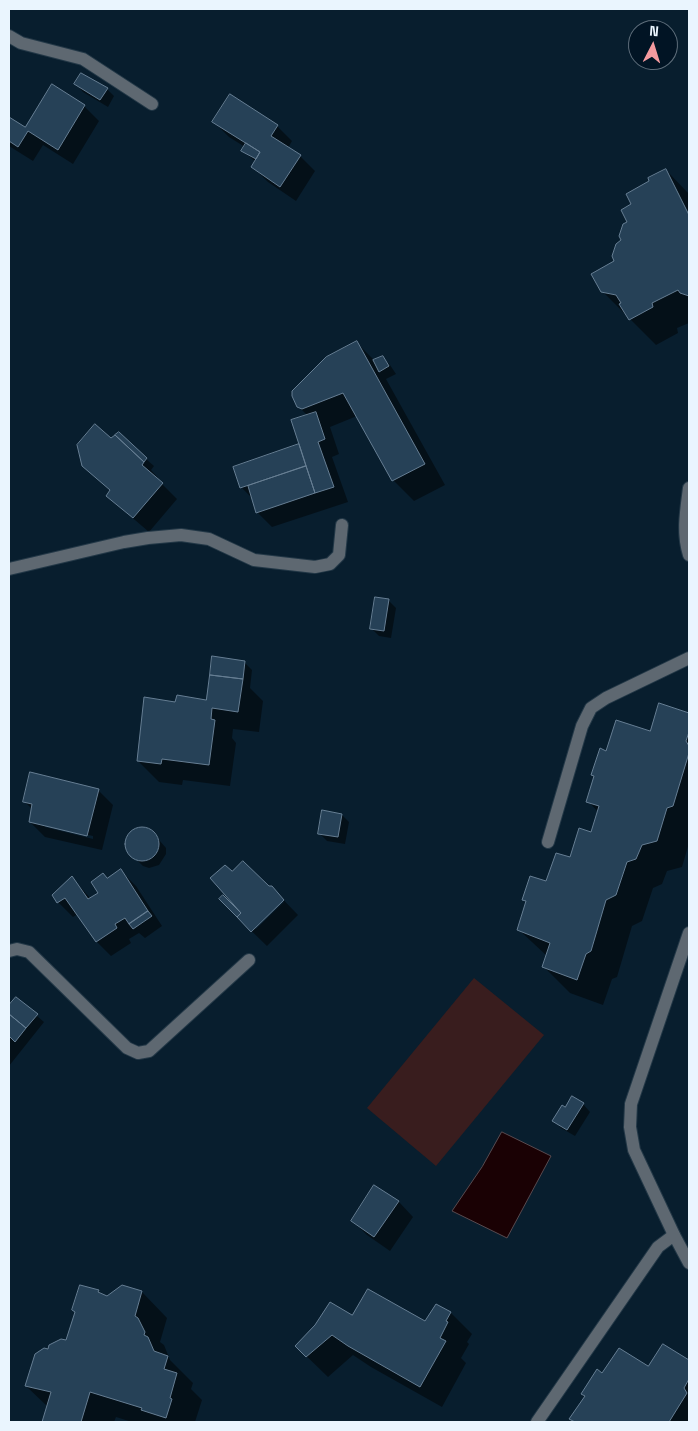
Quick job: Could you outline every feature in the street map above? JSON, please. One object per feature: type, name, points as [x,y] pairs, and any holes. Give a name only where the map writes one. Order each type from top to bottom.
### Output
[{"type":"street","points":[[9,36],[20,42],[83,59],[152,104]]},
{"type":"street","points":[[689,488],[684,524],[685,543],[689,555]]},
{"type":"street","points":[[9,569],[124,542],[180,536],[209,539],[254,560],[316,567],[330,564],[339,555],[342,525]]},
{"type":"street","points":[[548,842],[582,726],[591,708],[606,698],[689,658]]},
{"type":"street","points":[[689,933],[631,1104],[630,1127],[634,1150],[689,1263]]},
{"type":"street","points":[[9,951],[17,949],[29,952],[127,1048],[138,1053],[149,1051],[249,960]]},
{"type":"street","points":[[537,1422],[658,1248],[674,1235]]},
{"type":"shaded area","points":[[474,978],[544,1035],[436,1166],[367,1108]]},
{"type":"shaded area","points":[[502,1132],[551,1156],[507,1238],[452,1211],[482,1167]]},
{"type":"building","points":[[81,73],[108,88],[100,100],[74,84]]},
{"type":"building","points":[[52,84],[85,105],[58,150],[28,131],[18,147],[9,141],[9,117],[25,127]]},
{"type":"building","points":[[230,94],[278,125],[271,136],[301,155],[280,187],[251,167],[260,152],[212,122]]},
{"type":"building","points":[[246,143],[260,152],[256,159],[241,151]]},
{"type":"building","points":[[666,169],[689,215],[689,296],[680,293],[678,290],[652,303],[653,307],[629,320],[616,295],[601,292],[591,274],[614,261],[612,256],[616,244],[621,240],[619,236],[623,224],[627,222],[621,210],[631,204],[626,194],[649,181],[648,178]]},
{"type":"building","points":[[357,341],[425,464],[392,481],[343,393],[302,409],[297,407],[292,396],[292,391],[326,357]]},
{"type":"building","points":[[383,356],[389,366],[379,372],[373,360]]},
{"type":"building","points":[[316,412],[325,439],[318,442],[334,487],[315,493],[291,420]]},
{"type":"building","points":[[95,424],[111,438],[115,435],[144,462],[142,465],[163,483],[133,518],[106,496],[110,490],[82,466],[77,445]]},
{"type":"building","points":[[119,432],[147,458],[144,462],[115,435]]},
{"type":"building","points":[[299,444],[306,466],[240,488],[233,467]]},
{"type":"building","points":[[306,466],[315,493],[256,513],[248,486]]},
{"type":"building","points":[[375,597],[389,599],[384,631],[370,629]]},
{"type":"building","points":[[212,656],[245,661],[243,679],[210,675]]},
{"type":"building","points":[[210,675],[243,679],[238,712],[212,708],[211,719],[215,720],[209,765],[162,759],[161,764],[137,761],[144,697],[175,702],[177,695],[206,700]]},
{"type":"building","points":[[659,703],[689,713],[689,732],[686,741],[689,746],[689,753],[673,806],[667,808],[657,841],[642,845],[636,859],[627,862],[616,895],[606,900],[591,951],[586,954],[577,980],[542,967],[550,943],[517,930],[526,901],[522,900],[530,876],[546,881],[556,853],[570,857],[579,828],[591,832],[599,806],[586,802],[594,776],[591,775],[600,748],[606,751],[616,720],[650,731]]},
{"type":"building","points":[[30,772],[99,789],[87,836],[29,822],[32,804],[23,802]]},
{"type":"building","points":[[322,810],[342,814],[338,837],[318,834]]},
{"type":"building","points":[[142,827],[154,832],[159,844],[154,856],[142,861],[130,856],[125,844],[130,832]]},
{"type":"building","points":[[243,861],[269,886],[272,886],[284,900],[251,932],[237,917],[241,913],[210,878],[225,865],[232,871]]},
{"type":"building","points":[[121,869],[148,911],[129,924],[125,918],[115,924],[117,928],[96,942],[65,898],[57,903],[52,895],[72,876],[88,899],[98,893],[91,882],[103,873],[107,878]]},
{"type":"building","points":[[223,895],[241,913],[237,917],[219,899]]},
{"type":"building","points":[[148,911],[152,916],[133,929],[129,924]]},
{"type":"building","points":[[16,997],[38,1014],[26,1028],[9,1014],[9,1005]]},
{"type":"building","points":[[9,1014],[26,1028],[15,1042],[9,1036]]},
{"type":"building","points":[[572,1096],[584,1103],[567,1130],[552,1121],[562,1105],[565,1107]]},
{"type":"building","points":[[374,1185],[399,1201],[374,1237],[351,1221]]},
{"type":"building","points":[[80,1285],[99,1290],[98,1292],[107,1296],[122,1285],[142,1291],[135,1316],[138,1318],[145,1332],[144,1335],[148,1337],[154,1351],[168,1356],[164,1369],[177,1373],[166,1418],[141,1410],[142,1408],[90,1392],[81,1422],[42,1422],[51,1392],[25,1386],[35,1354],[44,1348],[48,1349],[49,1345],[61,1339],[66,1340],[75,1312],[72,1310]]},
{"type":"building","points":[[368,1289],[425,1321],[436,1304],[451,1312],[440,1338],[446,1341],[420,1387],[332,1335],[306,1357],[295,1346],[315,1325],[330,1302],[352,1315]]},
{"type":"building","points":[[663,1344],[689,1360],[689,1379],[684,1388],[687,1393],[669,1422],[575,1422],[569,1419],[585,1396],[581,1394],[597,1369],[602,1373],[619,1348],[648,1366]]}]
